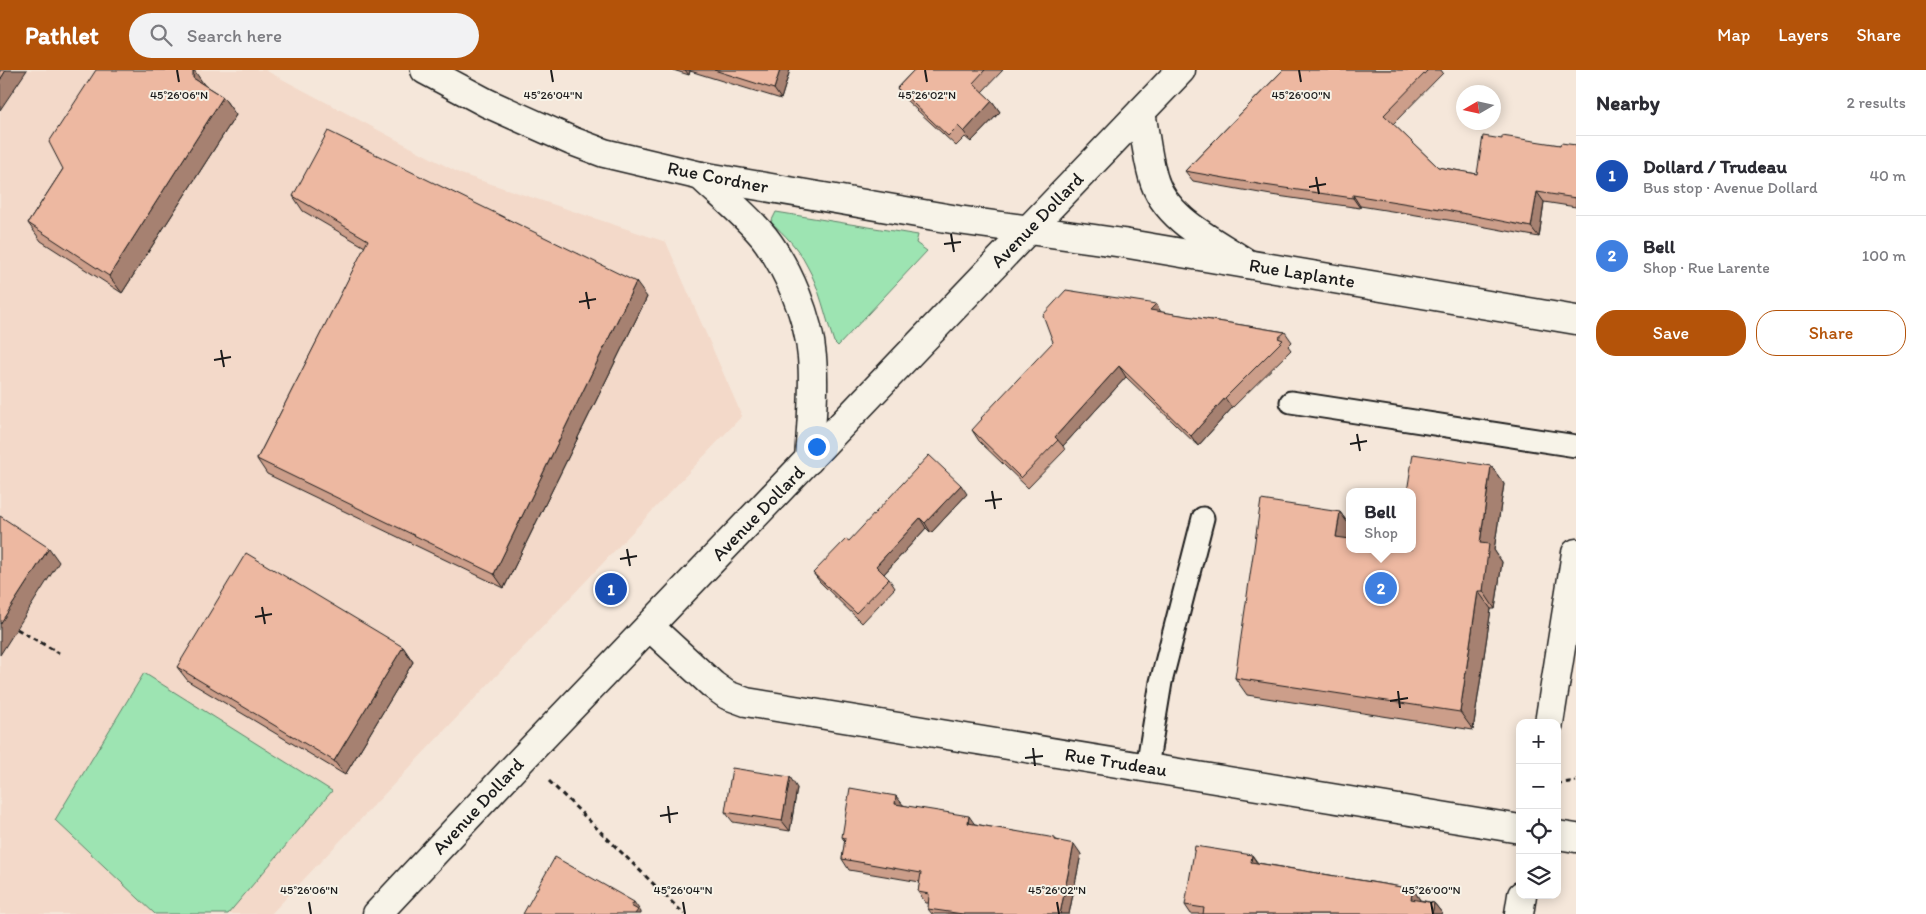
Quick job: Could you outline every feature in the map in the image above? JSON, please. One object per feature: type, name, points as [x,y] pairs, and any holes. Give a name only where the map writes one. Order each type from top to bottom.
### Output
[{"type":"street","name":"Rue Cordner","points":[[425,70],[487,103],[572,141],[604,152],[702,176],[1027,230]]},
{"type":"street","name":"Avenue Dollard","points":[[377,914],[530,751],[1181,70]]},
{"type":"street","points":[[1140,112],[1153,178],[1163,200],[1187,224],[1248,264]]},
{"type":"street","points":[[702,176],[764,237],[784,272],[801,308],[809,336],[813,374],[809,460]]},
{"type":"street","name":"Rue Laplante","points":[[1027,230],[1123,243],[1576,320]]},
{"type":"street","points":[[1550,719],[1576,553]]},
{"type":"street","name":"Rue Trudeau","points":[[650,626],[714,685],[727,695],[746,702],[1516,828]]},
{"type":"street","points":[[1561,836],[1576,838]]},
{"type":"street","points":[[1519,914],[1521,899]]},
{"type":"lane","points":[[1291,402],[1576,446]]},
{"type":"lane","points":[[1147,767],[1162,682],[1203,518]]},
{"type":"path","points":[[17,629],[59,653]]},
{"type":"path","points":[[1561,783],[1576,781]]},
{"type":"path","points":[[564,796],[684,914]]},
{"type":"shaded area","points":[[0,70],[265,70],[461,174],[666,242],[742,416],[271,914],[0,914]]},
{"type":"green space","points":[[776,212],[918,235],[916,243],[927,251],[838,346],[834,342],[819,292],[803,258],[786,236],[771,222]]},
{"type":"green space","points":[[144,673],[332,791],[228,914],[155,914],[55,820]]},
{"type":"building","points":[[0,70],[6,70],[0,80]]},
{"type":"building","points":[[96,70],[193,70],[193,78],[223,97],[109,276],[28,223],[63,169],[49,142]]},
{"type":"building","points":[[714,70],[780,70],[774,89]]},
{"type":"building","points":[[914,70],[985,70],[973,83],[992,101],[964,132],[958,126],[948,136],[897,88]]},
{"type":"building","points":[[1283,70],[1428,70],[1384,115],[1438,167],[1477,174],[1483,136],[1502,139],[1502,136],[1560,145],[1561,143],[1576,145],[1576,198],[1537,192],[1531,227],[1446,210],[1353,195],[1353,198],[1264,185],[1185,171]]},
{"type":"building","points":[[328,131],[636,282],[494,574],[257,459],[368,240],[293,196]]},
{"type":"building","points":[[1066,290],[1156,304],[1150,310],[1285,332],[1278,338],[1283,340],[1225,398],[1191,436],[1119,366],[1055,437],[1058,440],[1021,478],[972,430],[981,418],[1053,342],[1043,315]]},
{"type":"building","points":[[1413,454],[1491,466],[1480,543],[1489,544],[1483,591],[1478,591],[1460,712],[1235,678],[1261,500],[1340,512],[1336,537],[1346,538],[1346,553],[1416,553],[1416,488],[1408,488]]},
{"type":"building","points":[[929,455],[961,485],[925,523],[920,518],[876,566],[889,579],[856,613],[813,573],[846,539],[849,541]]},
{"type":"building","points":[[0,516],[49,548],[0,624]]},
{"type":"building","points":[[246,553],[403,647],[334,761],[177,667]]},
{"type":"building","points":[[732,768],[790,777],[782,821],[725,812]]},
{"type":"building","points":[[850,788],[896,796],[895,804],[969,816],[968,823],[1055,838],[1055,840],[1074,844],[1060,914],[963,914],[928,909],[929,894],[918,892],[921,873],[842,859],[845,838],[842,837]]},
{"type":"building","points":[[1195,846],[1252,855],[1251,862],[1413,889],[1411,899],[1434,903],[1432,914],[1203,914],[1204,908],[1185,905]]},
{"type":"building","points":[[555,857],[634,902],[631,906],[638,910],[635,914],[523,914]]},
{"type":"place","name":"Bell","points":[[1381,588]]},
{"type":"place","name":"Dollard / Trudeau","points":[[611,589]]}]
